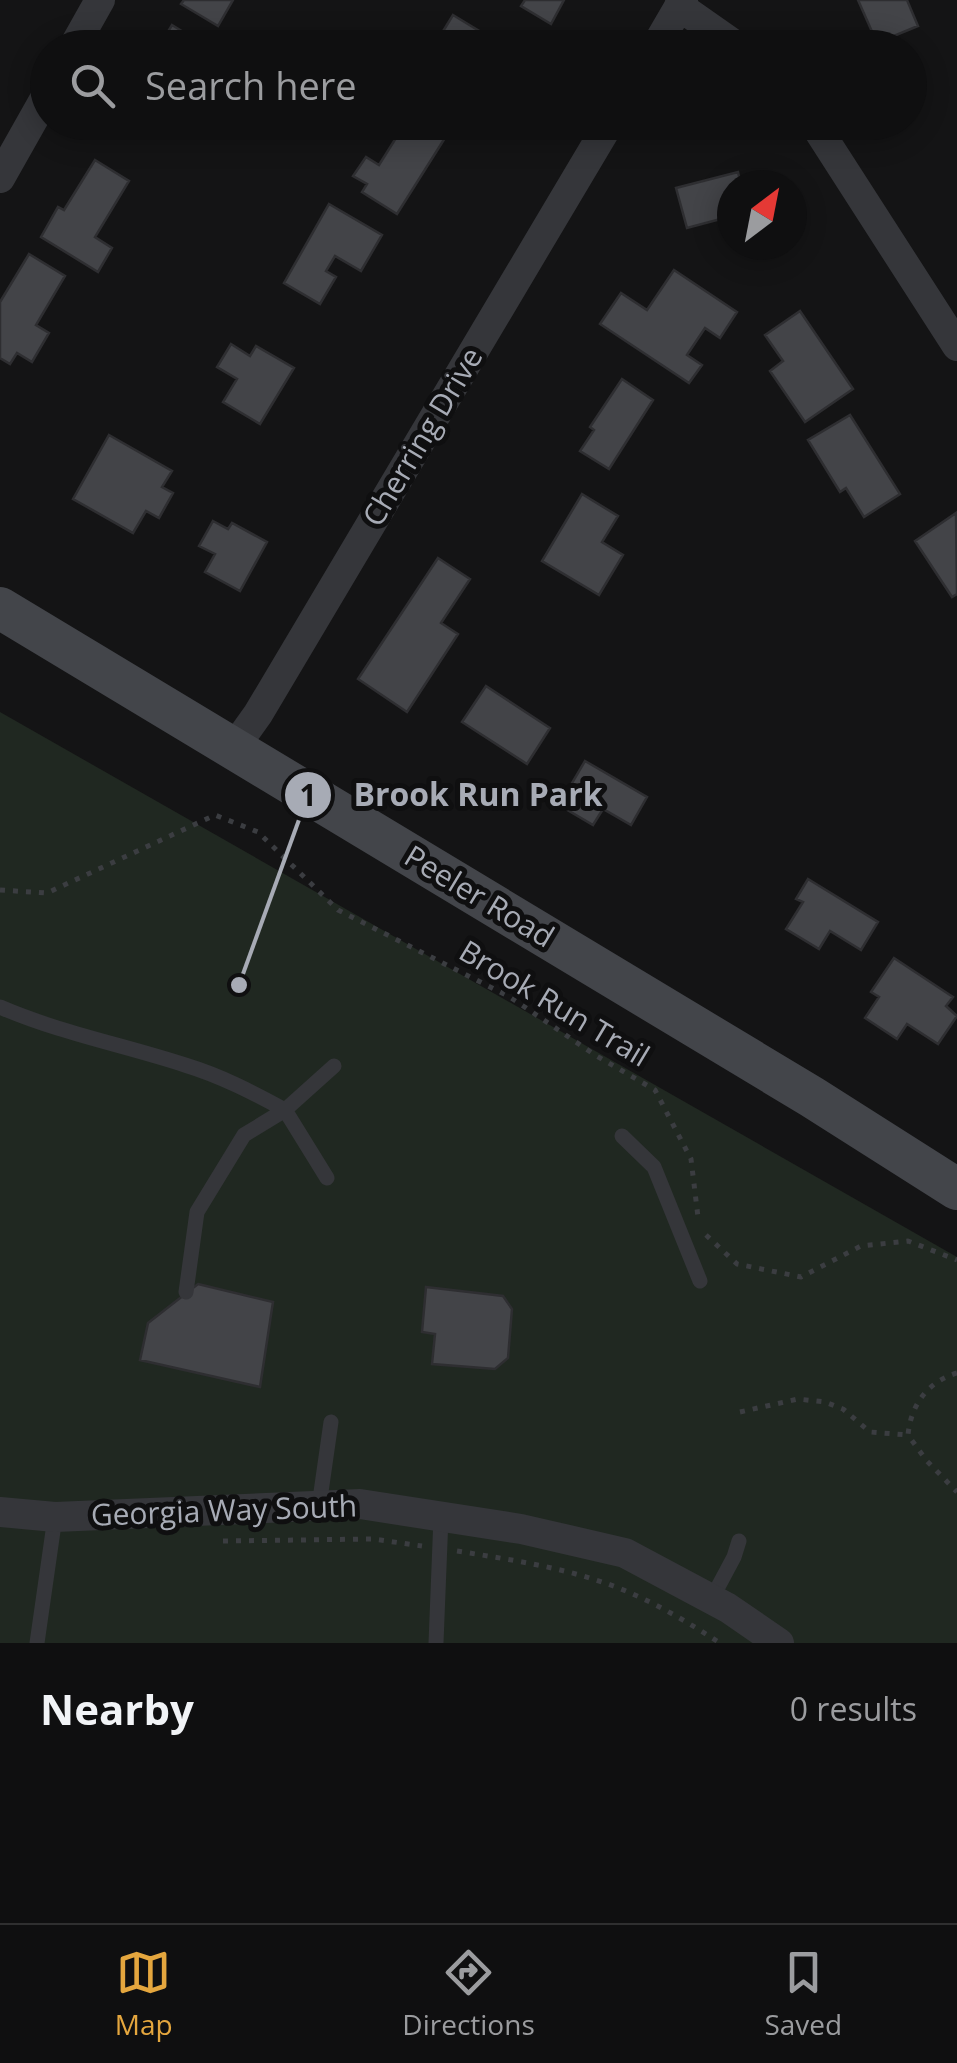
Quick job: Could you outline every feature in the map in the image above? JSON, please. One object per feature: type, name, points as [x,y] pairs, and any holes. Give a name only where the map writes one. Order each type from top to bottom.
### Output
[{"type":"street","points":[[84,30],[100,0]]},
{"type":"street","points":[[665,30],[681,3],[715,30]]},
{"type":"street","points":[[0,178],[30,126]]},
{"type":"street","name":"Cherring Drive","points":[[233,749],[268,697],[599,140]]},
{"type":"street","points":[[825,140],[957,346]]},
{"type":"street","name":"Peeler Road","points":[[0,608],[812,1097],[957,1189]]},
{"type":"street","name":"Georgia Way South","points":[[0,1512],[54,1517],[360,1504],[521,1529],[625,1553],[779,1643]]},
{"type":"lane","points":[[0,1007],[34,1022],[188,1066],[240,1086],[285,1110],[327,1178]]},
{"type":"lane","points":[[186,1292],[197,1212],[244,1135],[285,1110],[334,1066]]},
{"type":"lane","points":[[622,1136],[654,1167],[700,1281]]},
{"type":"lane","points":[[319,1506],[331,1422]]},
{"type":"lane","points":[[37,1643],[54,1517]]},
{"type":"lane","points":[[436,1643],[441,1517]]},
{"type":"lane","points":[[711,1600],[739,1542]]},
{"type":"path","name":"Brook Run Trail","points":[[0,890],[47,893],[215,815],[258,832],[338,910],[510,997],[655,1090],[691,1159],[700,1230],[737,1264],[802,1277],[860,1246],[908,1241],[957,1260]]},
{"type":"path","points":[[957,1374],[935,1382],[917,1402],[908,1436],[957,1492]]},
{"type":"path","points":[[740,1412],[798,1399],[825,1402],[842,1409],[870,1432],[908,1436]]},
{"type":"path","points":[[222,1541],[373,1539],[529,1562],[603,1582],[676,1615],[720,1643]]},
{"type":"shaded area","points":[[0,712],[957,1257],[957,1643],[0,1643]]},
{"type":"building","points":[[184,0],[233,0],[218,26],[181,4]]},
{"type":"building","points":[[525,0],[564,0],[551,24],[521,6]]},
{"type":"building","points":[[858,0],[907,0],[918,26],[908,30],[871,30]]},
{"type":"building","points":[[453,15],[478,30],[444,30]]},
{"type":"building","points":[[395,140],[444,140],[397,214],[362,192],[367,184],[353,176],[366,157],[379,165]]},
{"type":"building","points":[[95,160],[129,181],[95,237],[112,248],[98,272],[41,237],[58,207],[64,210]]},
{"type":"building","points":[[717,177],[717,220],[687,228],[676,188]]},
{"type":"building","points":[[329,204],[382,235],[361,271],[335,256],[326,271],[336,277],[320,304],[284,283]]},
{"type":"building","points":[[29,254],[65,276],[36,325],[49,333],[32,362],[17,353],[10,364],[0,358],[0,302]]},
{"type":"building","points":[[674,270],[737,312],[720,338],[705,328],[687,355],[702,365],[689,383],[600,324],[621,293],[647,310]]},
{"type":"building","points":[[800,311],[853,389],[805,422],[770,371],[783,361],[765,335]]},
{"type":"building","points":[[231,344],[250,356],[256,346],[294,368],[260,424],[223,402],[237,379],[217,367]]},
{"type":"building","points":[[622,379],[653,400],[609,469],[580,451],[594,430],[590,427]]},
{"type":"building","points":[[850,415],[900,494],[864,517],[846,488],[840,492],[808,440]]},
{"type":"building","points":[[109,435],[172,471],[162,487],[173,493],[159,518],[146,511],[133,533],[73,499]]},
{"type":"building","points":[[582,494],[618,516],[602,542],[623,555],[599,595],[542,561]]},
{"type":"building","points":[[956,513],[957,594],[952,597],[915,541]]},
{"type":"building","points":[[213,521],[228,529],[232,523],[267,542],[240,591],[205,572],[215,554],[199,546]]},
{"type":"building","points":[[438,558],[470,579],[441,623],[458,634],[407,712],[358,679]]},
{"type":"building","points":[[486,686],[550,728],[527,764],[462,722]]},
{"type":"building","points":[[585,761],[647,797],[631,825],[603,809],[593,825],[559,805]]},
{"type":"building","points":[[808,879],[878,922],[861,950],[830,931],[819,949],[786,929],[803,902],[796,899]]},
{"type":"building","points":[[894,958],[953,997],[946,1006],[957,1016],[938,1044],[907,1024],[897,1039],[865,1018],[879,997],[871,992]]},
{"type":"building","points":[[198,1284],[273,1302],[260,1387],[140,1360],[148,1323]]},
{"type":"building","points":[[426,1287],[503,1296],[512,1309],[508,1358],[495,1369],[432,1364],[435,1334],[422,1332]]},
{"type":"place","name":"Brook Run Park","points":[[239,985]]}]
